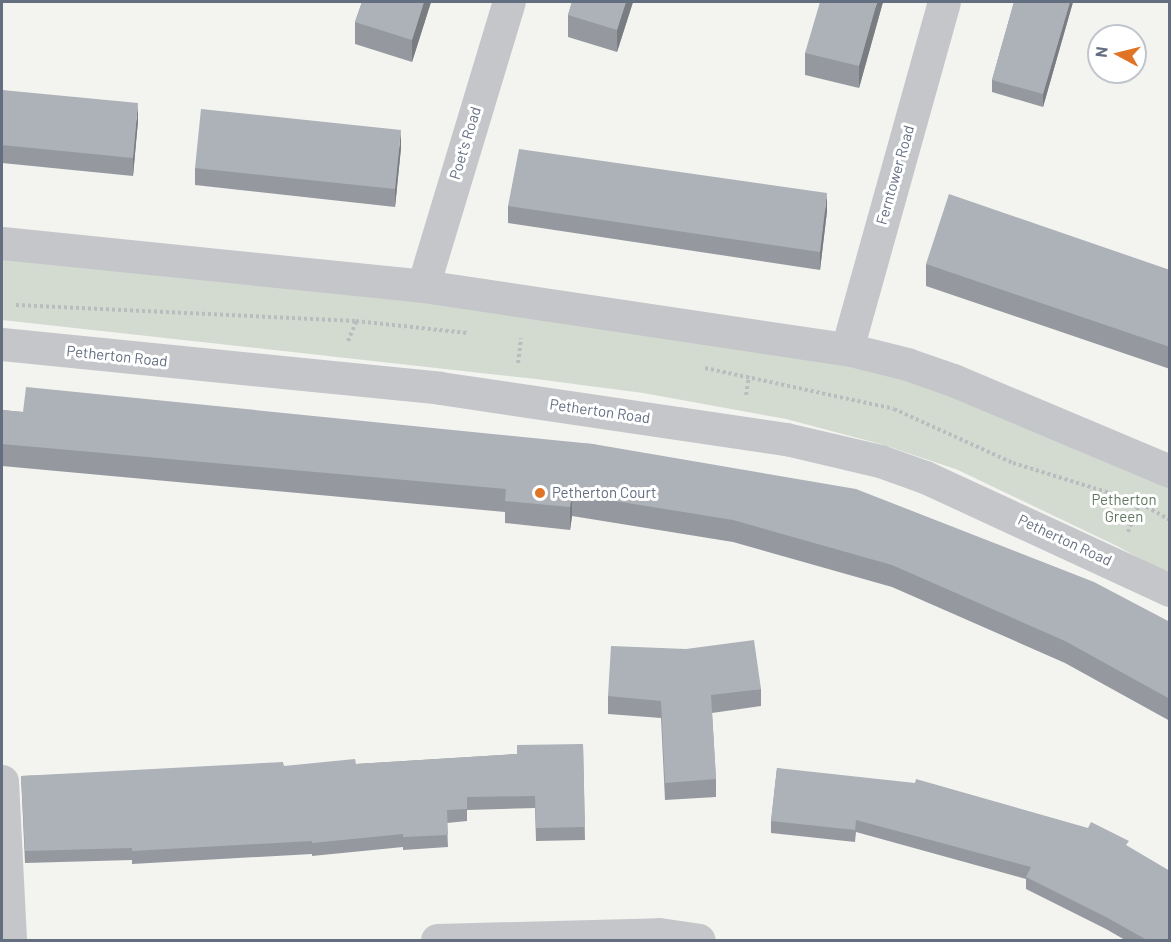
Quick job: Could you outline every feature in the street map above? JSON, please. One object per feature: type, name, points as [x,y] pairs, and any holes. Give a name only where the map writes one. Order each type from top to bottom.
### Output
[{"type":"street","name":"Poet's Road","points":[[423,286],[509,2]]},
{"type":"street","name":"Ferntower Road","points":[[847,349],[944,2]]},
{"type":"street","points":[[2,243],[423,286],[847,349],[907,364],[953,380],[1170,471]]},
{"type":"street","name":"Petherton Road","points":[[2,344],[332,377],[513,398],[786,439],[870,459],[925,477],[1170,590]]},
{"type":"street","points":[[2,781],[10,940]]},
{"type":"street","points":[[437,940],[659,934],[699,940]]},
{"type":"path","points":[[332,377],[374,281]]},
{"type":"path","points":[[513,398],[526,302]]},
{"type":"path","points":[[739,431],[756,337]]},
{"type":"path","points":[[1125,539],[1144,495]]},
{"type":"green space","name":"Petherton Green","points":[[2,256],[318,286],[816,357],[903,376],[1169,485],[1169,575],[1117,546],[958,470],[884,445],[786,419],[643,393],[536,379],[2,320]]},
{"type":"building","points":[[362,2],[424,2],[412,40],[355,22]]},
{"type":"building","points":[[572,2],[626,2],[617,30],[568,15]]},
{"type":"building","points":[[820,2],[877,2],[859,66],[805,53]]},
{"type":"building","points":[[1014,2],[1070,2],[1043,94],[992,80]]},
{"type":"building","points":[[2,90],[138,103],[133,158],[2,145]]},
{"type":"building","points":[[201,109],[401,130],[395,189],[195,168]]},
{"type":"building","points":[[519,149],[827,193],[820,252],[508,206]]},
{"type":"building","points":[[949,194],[1170,270],[1170,347],[926,264]]},
{"type":"building","points":[[26,387],[593,444],[856,489],[1094,582],[1170,622],[1170,699],[1065,641],[892,565],[733,520],[572,494],[570,507],[505,501],[506,489],[2,444],[2,410],[23,412]]},
{"type":"building","points":[[754,640],[761,689],[711,695],[716,779],[665,783],[661,701],[608,696],[611,646],[686,649]]},
{"type":"building","points":[[583,744],[585,827],[536,828],[535,796],[467,797],[467,809],[447,810],[448,835],[403,837],[403,834],[312,843],[312,841],[132,851],[132,848],[25,851],[21,776],[283,762],[284,766],[355,759],[356,764],[517,754],[517,745]]},
{"type":"building","points":[[777,768],[915,783],[916,779],[1088,828],[1091,822],[1129,841],[1126,845],[1170,871],[1170,940],[1147,940],[1026,877],[1031,867],[856,820],[855,830],[771,821]]},
{"type":"place","name":"Petherton Court","points":[[540,493]]}]
